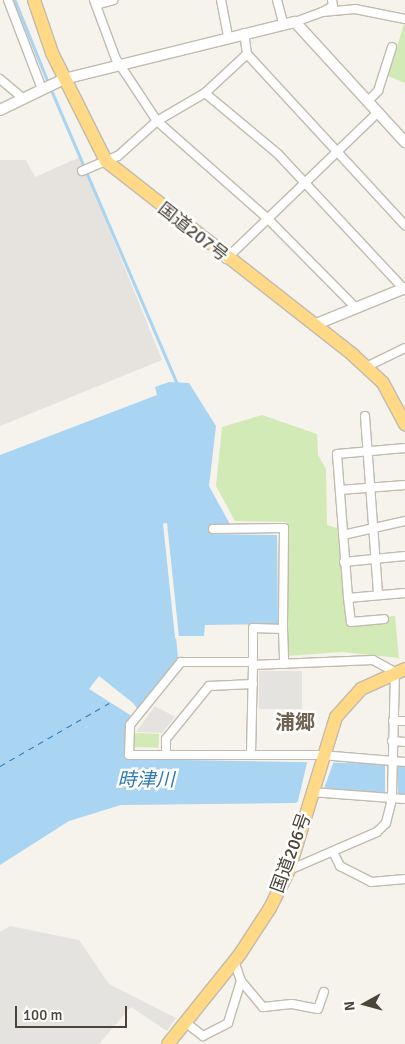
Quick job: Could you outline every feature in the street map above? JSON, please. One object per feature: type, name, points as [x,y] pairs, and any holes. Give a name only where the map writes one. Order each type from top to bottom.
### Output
[{"type":"highway","name":"国道207号","points":[[34,0],[60,81],[101,163],[314,325],[366,367],[396,401],[405,424]]},
{"type":"highway","name":"国道206号","points":[[168,1044],[234,961],[289,870],[321,755],[343,707],[361,689],[400,670]]},
{"type":"street","points":[[8,0],[42,89]]},
{"type":"street","points":[[113,0],[95,2],[120,64],[157,121],[267,218],[356,308]]},
{"type":"street","points":[[221,0],[228,37]]},
{"type":"street","points":[[277,0],[283,23]]},
{"type":"street","points":[[0,110],[60,81],[244,32],[295,22],[333,6],[332,0]]},
{"type":"street","points":[[322,12],[354,9],[405,19]]},
{"type":"street","points":[[295,22],[405,142]]},
{"type":"street","points":[[244,32],[247,54],[337,149],[405,225]]},
{"type":"street","points":[[367,102],[378,91],[392,47]]},
{"type":"street","points":[[82,171],[101,163],[157,121],[206,93],[247,54]]},
{"type":"street","points":[[0,79],[23,98]]},
{"type":"street","points":[[206,93],[303,181],[405,289],[314,325]]},
{"type":"street","points":[[226,259],[303,181],[377,112]]},
{"type":"street","points":[[366,367],[405,348]]},
{"type":"street","points":[[365,416],[378,595]]},
{"type":"street","points":[[384,619],[351,622],[344,562],[337,454],[405,448]]},
{"type":"street","points":[[340,490],[405,485]]},
{"type":"street","points":[[343,535],[405,521]]},
{"type":"street","points":[[212,529],[284,528],[284,664]]},
{"type":"street","points":[[344,562],[405,556]]},
{"type":"street","points":[[348,598],[405,593]]},
{"type":"street","points":[[252,754],[253,628],[283,628]]},
{"type":"street","points":[[289,870],[333,852],[383,827],[392,799],[392,761],[392,742],[393,721],[400,670],[373,660],[284,664],[182,662],[130,725],[129,755],[321,755],[392,761],[405,762]]},
{"type":"street","points":[[166,755],[166,739],[210,686],[253,684]]},
{"type":"street","points":[[393,721],[405,721]]},
{"type":"street","points":[[392,742],[405,742]]},
{"type":"street","points":[[312,792],[405,799]]},
{"type":"street","points":[[333,852],[340,866],[370,882],[405,879]]},
{"type":"street","points":[[234,961],[241,981],[263,1007],[292,1004],[318,1009],[324,992]]},
{"type":"street","points":[[185,1022],[203,1036],[222,1029],[230,1020],[241,981]]},
{"type":"shaded area","points":[[80,157],[162,360],[0,426],[0,160],[26,160],[35,177]]},
{"type":"shaded area","points":[[259,671],[302,671],[302,709],[259,709]]},
{"type":"shaded area","points":[[155,706],[175,717],[162,733],[136,732]]},
{"type":"shaded area","points":[[10,926],[79,940],[109,984],[176,1018],[167,1031],[131,1007],[99,1044],[0,1044],[0,932]]},
{"type":"green space","points":[[405,21],[405,83],[388,76]]},
{"type":"green space","points":[[262,415],[317,434],[318,455],[326,469],[327,525],[337,528],[348,620],[395,616],[399,658],[342,652],[287,656],[287,522],[235,521],[216,486],[222,427]]},
{"type":"green space","points":[[135,733],[159,734],[158,748],[135,747]]},
{"type":"water","name":"時津川","points":[[169,382],[189,383],[216,426],[209,486],[231,526],[210,525],[211,534],[277,535],[278,624],[205,625],[204,636],[176,636],[178,659],[127,724],[124,759],[405,764],[405,795],[327,789],[295,803],[121,805],[69,821],[0,865],[0,455],[157,395],[155,387]]},
{"type":"pier","points":[[163,523],[167,523],[179,638],[175,639]]},
{"type":"pier","points":[[99,676],[133,703],[140,712],[135,718],[89,689]]},
{"type":"pier","points":[[335,758],[322,794],[297,805],[308,759]]},
{"type":"pier","points":[[385,761],[398,761],[398,797],[385,797]]},
{"type":"waterway","points":[[15,0],[49,84]]},
{"type":"waterway","points":[[51,89],[177,383]]},
{"type":"ferry route","points":[[0,766],[109,703]]},
{"type":"district","name":"浦郷","points":[[295,722]]}]
